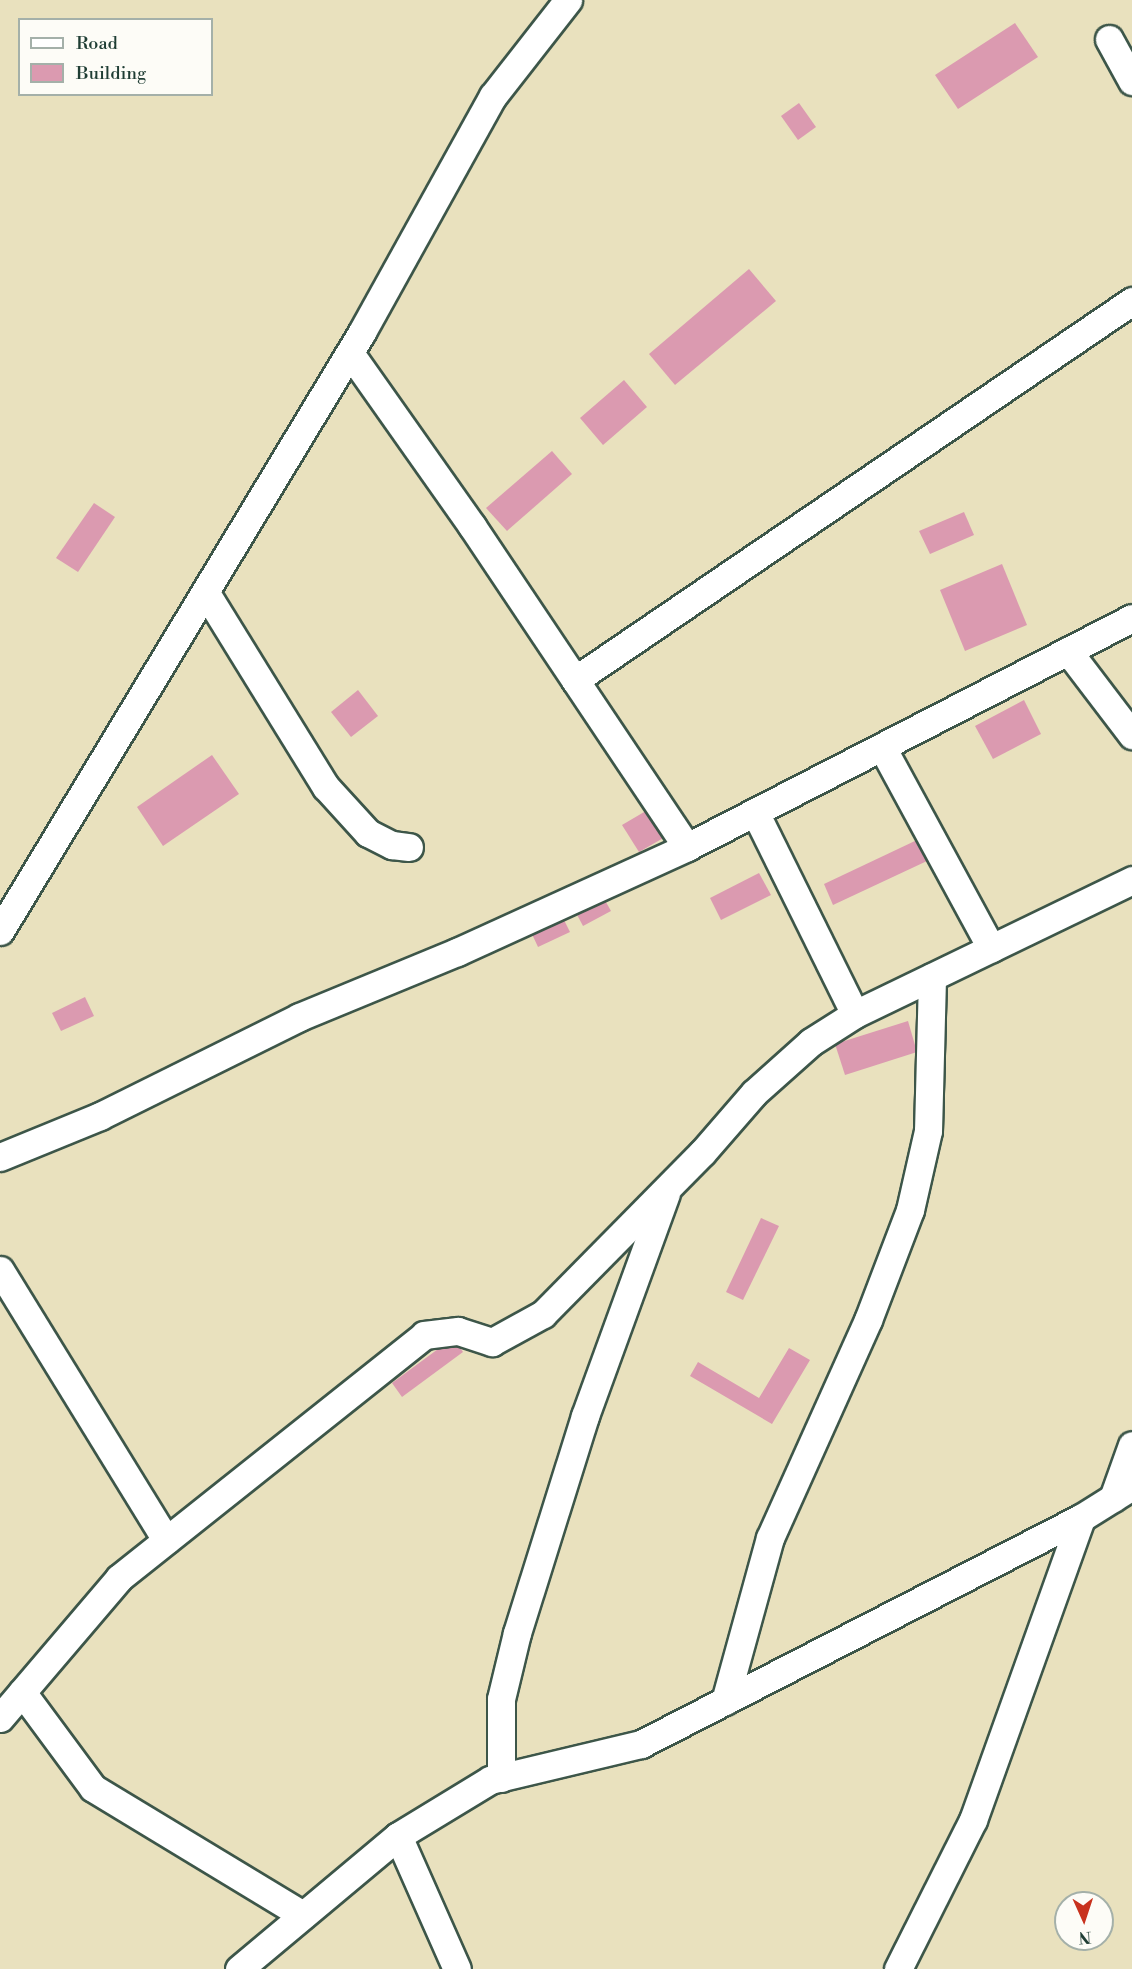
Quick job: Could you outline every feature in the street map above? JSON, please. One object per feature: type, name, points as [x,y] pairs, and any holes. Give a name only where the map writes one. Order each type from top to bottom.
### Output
[{"type":"street","points":[[0,931],[350,353],[494,96],[568,0]]},
{"type":"street","points":[[1108,39],[1132,81]]},
{"type":"street","points":[[575,680],[1132,301]]},
{"type":"street","points":[[350,353],[687,847]]},
{"type":"street","points":[[206,593],[326,787],[368,833],[392,845],[409,847]]},
{"type":"street","points":[[0,1157],[100,1116],[299,1017],[457,952],[687,847],[1132,618]]},
{"type":"street","points":[[1068,651],[1132,735]]},
{"type":"street","points":[[882,747],[991,948]]},
{"type":"street","points":[[754,812],[855,1014]]},
{"type":"street","points":[[0,1718],[119,1578],[424,1335],[458,1331],[492,1342],[543,1314],[669,1186],[754,1093],[811,1042],[855,1014],[1132,880]]},
{"type":"street","points":[[725,1701],[770,1538],[868,1320],[910,1210],[928,1131],[932,977]]},
{"type":"street","points":[[501,1778],[501,1699],[517,1633],[585,1416],[669,1186]]},
{"type":"street","points":[[0,1270],[166,1540]]},
{"type":"street","points":[[239,1969],[398,1836],[490,1780],[641,1744],[1082,1518],[1123,1492],[1132,1445]]},
{"type":"street","points":[[898,1969],[972,1820],[1082,1518]]},
{"type":"street","points":[[22,1692],[93,1788],[303,1915]]},
{"type":"street","points":[[398,1836],[457,1969]]},
{"type":"building","points":[[1015,23],[1038,57],[958,109],[935,75]]},
{"type":"building","points":[[799,103],[816,127],[798,140],[781,116]]},
{"type":"building","points":[[749,269],[776,301],[675,385],[649,354]]},
{"type":"building","points":[[624,380],[647,407],[603,445],[580,418]]},
{"type":"building","points":[[552,451],[572,474],[507,531],[486,508]]},
{"type":"building","points":[[94,503],[115,517],[78,572],[56,558]]},
{"type":"building","points":[[964,512],[974,535],[930,554],[919,531]]},
{"type":"building","points":[[1002,564],[1027,625],[965,651],[940,590]]},
{"type":"building","points":[[358,690],[378,716],[351,737],[331,712]]},
{"type":"building","points":[[1024,700],[1041,734],[993,759],[975,726]]},
{"type":"building","points":[[212,755],[239,794],[163,846],[137,807]]},
{"type":"building","points":[[656,805],[672,833],[639,852],[622,825]]},
{"type":"building","points":[[917,840],[927,861],[833,905],[824,884]]},
{"type":"building","points":[[759,873],[771,895],[721,920],[710,898]]},
{"type":"building","points":[[602,895],[611,911],[583,926],[574,909]]},
{"type":"building","points":[[563,918],[570,932],[538,947],[531,932]]},
{"type":"building","points":[[85,997],[94,1016],[61,1031],[52,1013]]},
{"type":"building","points":[[908,1021],[917,1052],[845,1075],[835,1044]]},
{"type":"building","points":[[761,1218],[779,1226],[743,1300],[726,1292]]},
{"type":"building","points":[[453,1338],[463,1352],[402,1397],[392,1383]]},
{"type":"building","points":[[789,1348],[810,1360],[772,1424],[690,1376],[698,1362],[759,1398]]}]
